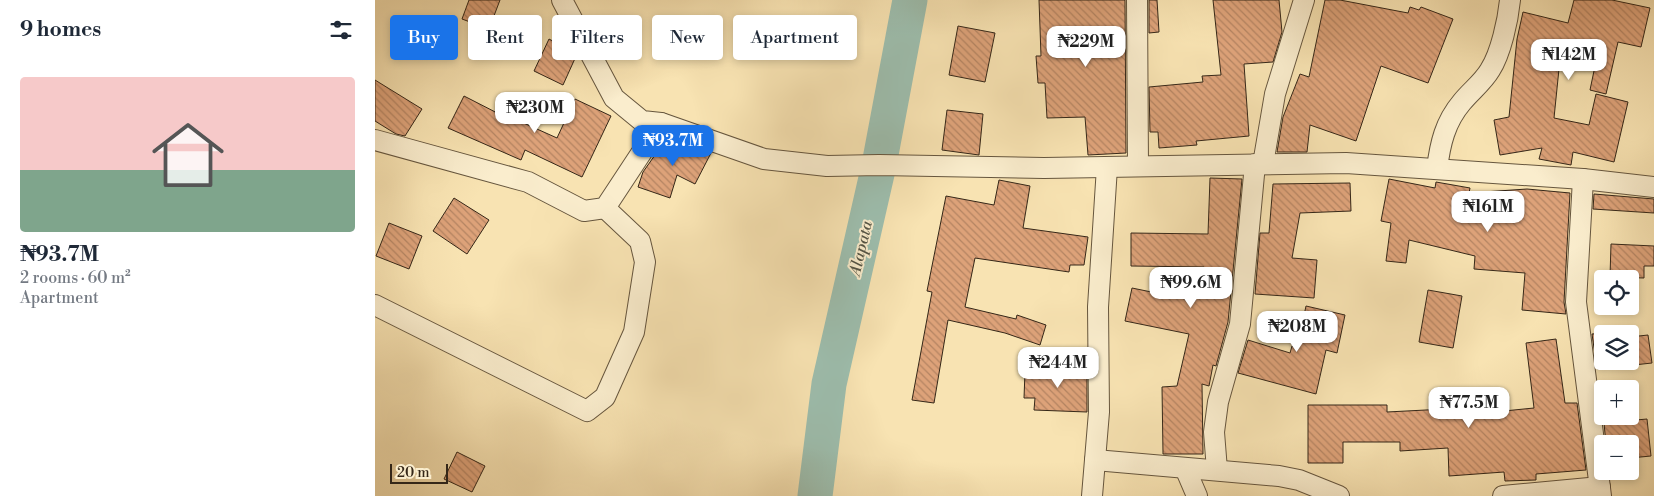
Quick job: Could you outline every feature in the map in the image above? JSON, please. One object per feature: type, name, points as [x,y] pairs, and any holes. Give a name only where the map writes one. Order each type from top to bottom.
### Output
[{"type":"street","points":[[562,0],[614,98],[642,121],[661,123],[764,159],[827,166],[1044,168],[1346,163],[1583,179],[1654,187]]},
{"type":"street","points":[[1137,0],[1138,166]]},
{"type":"street","points":[[1217,470],[1214,432],[1218,402],[1240,324],[1259,164],[1275,94],[1304,0]]},
{"type":"street","points":[[1437,169],[1440,143],[1447,124],[1462,102],[1491,68],[1508,19],[1510,0]]},
{"type":"street","points":[[375,140],[528,182],[583,211],[605,208],[661,123]]},
{"type":"street","points":[[1092,496],[1099,412],[1099,307],[1107,167]]},
{"type":"street","points":[[1503,496],[1600,491],[1577,302],[1583,179]]},
{"type":"street","points":[[375,306],[587,411],[605,398],[634,332],[645,262],[640,241],[605,208]]},
{"type":"street","points":[[1095,460],[1279,476],[1299,480],[1339,496]]},
{"type":"street","points":[[1185,468],[1197,496]]},
{"type":"building","points":[[469,0],[500,0],[494,15],[468,15],[468,21],[462,19]]},
{"type":"building","points":[[1039,0],[1125,0],[1126,153],[1088,155],[1085,117],[1047,118],[1045,83],[1038,83],[1036,56],[1041,56]]},
{"type":"building","points":[[1149,0],[1157,0],[1159,32],[1149,33]]},
{"type":"building","points":[[1213,0],[1279,0],[1282,32],[1273,62],[1244,64],[1249,136],[1196,141],[1197,145],[1159,148],[1158,132],[1150,132],[1149,87],[1203,82],[1202,76],[1221,75]]},
{"type":"building","points":[[1325,0],[1340,0],[1408,13],[1410,7],[1419,10],[1421,7],[1453,19],[1428,83],[1381,66],[1356,141],[1310,125],[1307,152],[1277,152],[1283,117],[1300,74],[1309,77]]},
{"type":"building","points":[[1574,0],[1612,0],[1650,8],[1641,47],[1618,42],[1606,94],[1590,90],[1595,66],[1560,59],[1554,118],[1589,125],[1596,94],[1628,102],[1614,162],[1573,152],[1571,165],[1539,159],[1542,148],[1500,155],[1494,120],[1509,117],[1517,39],[1523,12],[1568,23]]},
{"type":"building","points":[[958,26],[995,33],[985,82],[949,75]]},
{"type":"building","points":[[549,39],[552,41],[552,60],[574,60],[563,85],[534,71],[539,60],[542,60],[542,54]]},
{"type":"building","points":[[375,80],[422,109],[405,136],[396,134],[375,121]]},
{"type":"building","points":[[464,96],[507,118],[508,116],[557,138],[575,99],[611,116],[582,177],[525,150],[521,160],[448,128]]},
{"type":"building","points":[[947,110],[983,114],[979,155],[942,150]]},
{"type":"building","points":[[667,138],[711,153],[695,184],[677,175],[670,198],[638,187],[643,172]]},
{"type":"building","points":[[1210,178],[1242,179],[1228,322],[1216,366],[1213,365],[1209,386],[1202,384],[1203,454],[1163,454],[1162,387],[1177,386],[1189,334],[1125,321],[1132,288],[1195,301],[1204,267],[1131,266],[1131,233],[1208,234]]},
{"type":"building","points":[[1389,179],[1435,188],[1436,182],[1470,188],[1469,193],[1527,189],[1570,193],[1564,302],[1566,314],[1522,310],[1525,273],[1474,269],[1475,256],[1409,240],[1406,263],[1386,261],[1391,223],[1381,221]]},
{"type":"building","points":[[999,180],[1030,186],[1023,228],[1088,237],[1084,265],[1070,265],[1069,272],[975,258],[965,307],[1016,319],[1017,315],[1046,325],[1040,345],[1005,333],[948,320],[934,403],[912,400],[932,292],[927,291],[946,196],[994,205]]},
{"type":"building","points":[[1350,183],[1351,211],[1300,213],[1292,258],[1317,260],[1314,298],[1255,294],[1260,233],[1269,233],[1273,184]]},
{"type":"building","points":[[1594,194],[1654,199],[1654,213],[1593,209]]},
{"type":"building","points":[[454,198],[489,220],[467,254],[433,231]]},
{"type":"building","points":[[389,223],[422,236],[409,269],[376,256]]},
{"type":"building","points":[[1611,244],[1654,246],[1654,266],[1644,266],[1644,278],[1639,278],[1639,270],[1610,270]]},
{"type":"building","points":[[1428,290],[1462,296],[1453,348],[1419,342]]},
{"type":"building","points":[[1306,306],[1345,315],[1337,353],[1326,350],[1316,394],[1238,373],[1248,340],[1290,353],[1292,346],[1297,348]]},
{"type":"building","points":[[1648,335],[1652,363],[1639,364],[1639,336]]},
{"type":"building","points":[[1556,339],[1565,403],[1577,403],[1586,470],[1536,474],[1536,480],[1505,481],[1504,472],[1449,476],[1448,448],[1400,451],[1400,442],[1343,442],[1343,463],[1308,463],[1308,405],[1387,405],[1387,412],[1484,407],[1484,413],[1534,408],[1526,343]]},
{"type":"building","points":[[1036,366],[1087,368],[1087,412],[1034,410],[1035,398],[1024,398],[1025,372],[1036,372]]},
{"type":"building","points":[[1647,419],[1651,456],[1639,457],[1639,435],[1605,435],[1604,425],[1639,425],[1639,420]]},
{"type":"building","points":[[457,452],[485,466],[472,492],[444,479]]},
{"type":"waterway","name":"Alapata","points":[[815,496],[829,384],[879,165],[910,0]]}]
